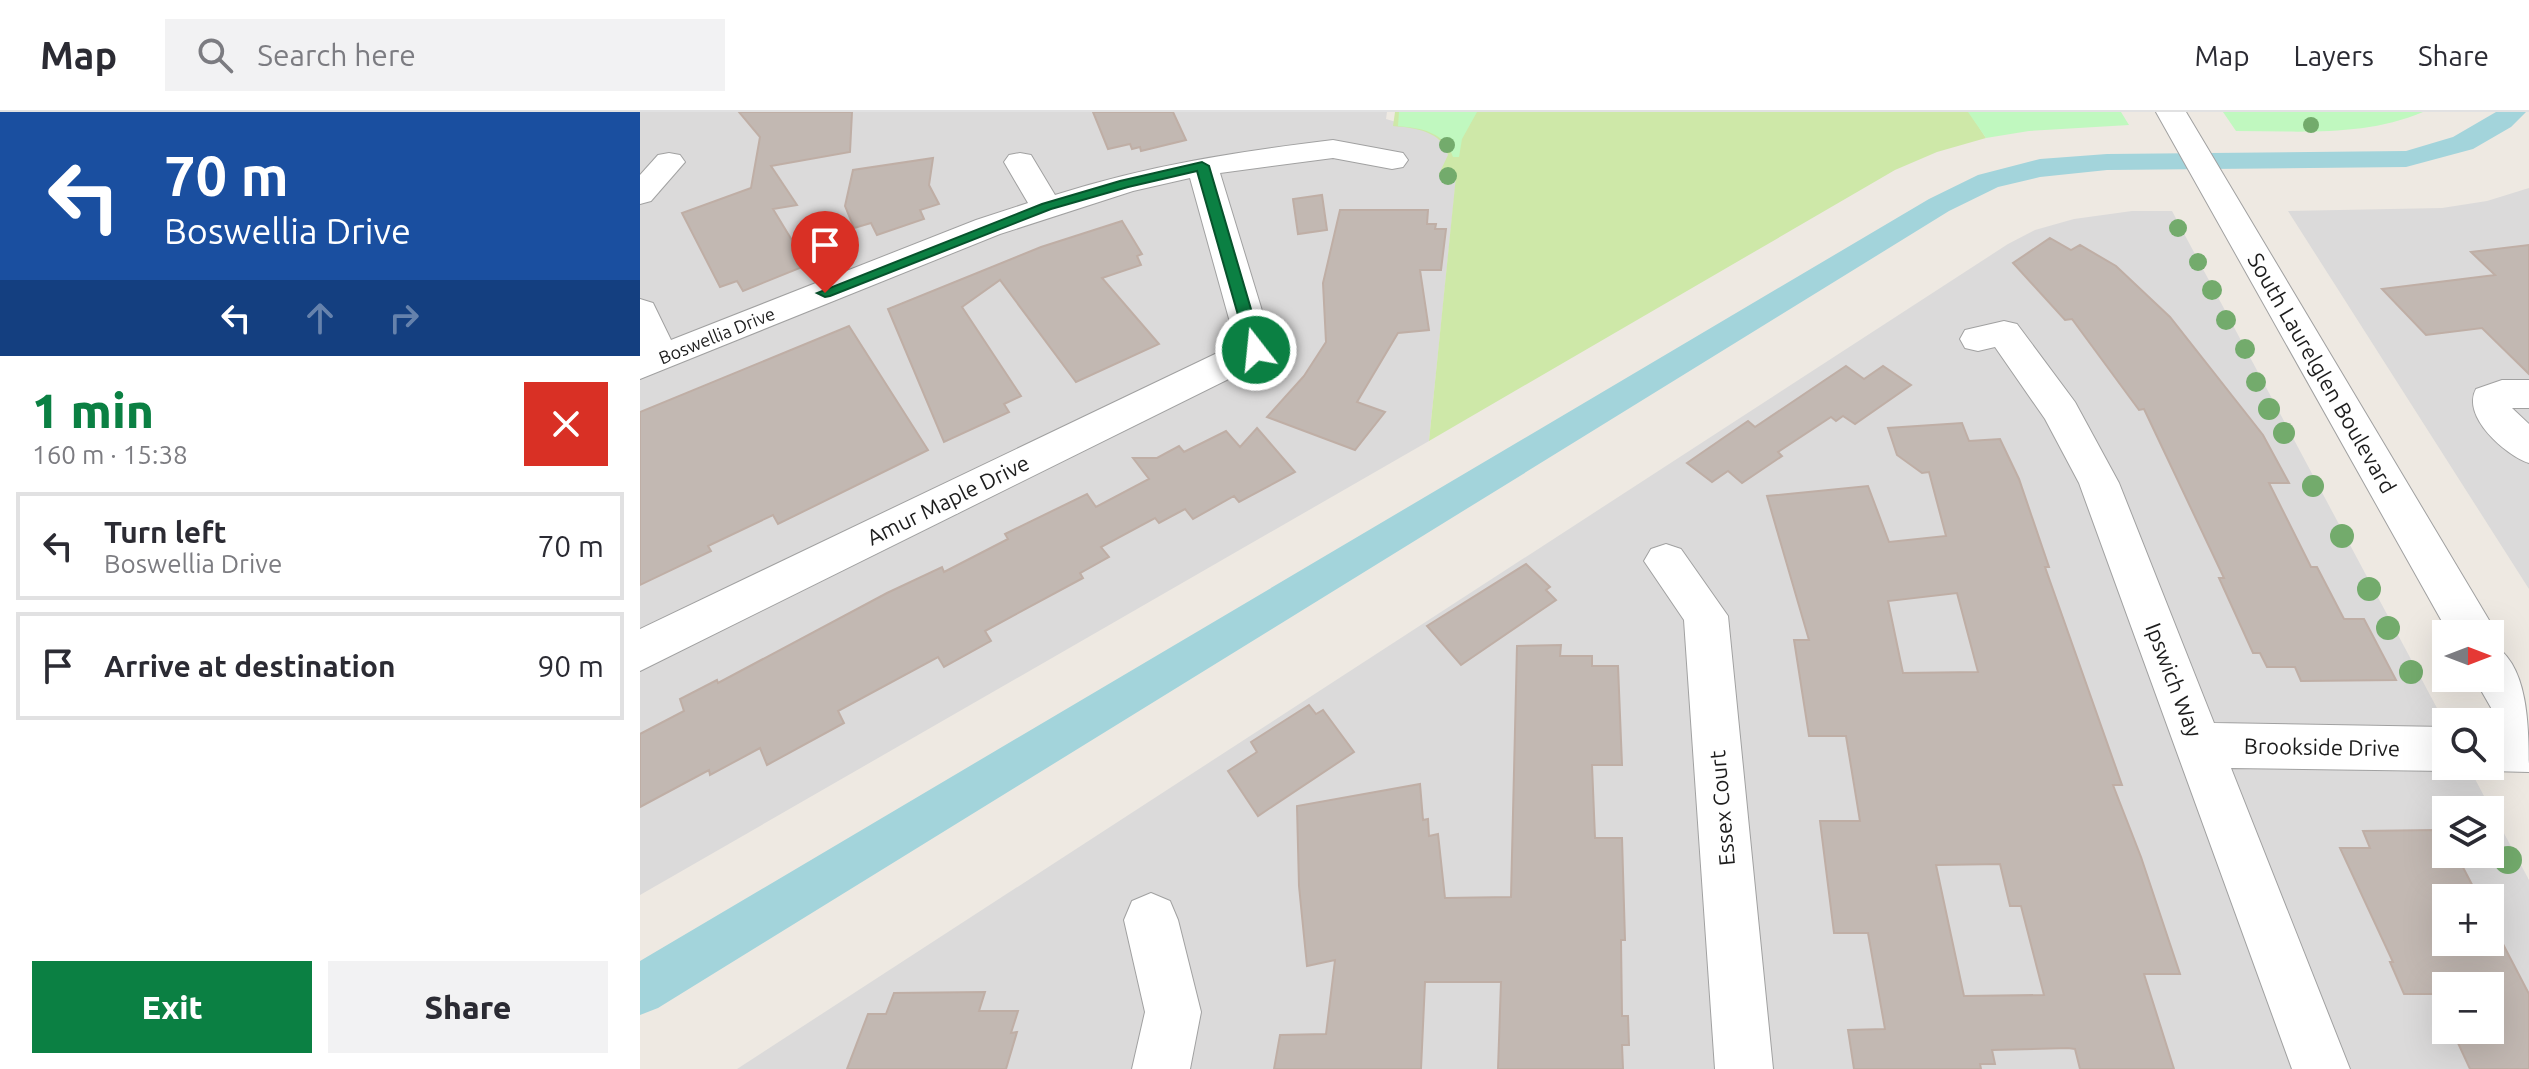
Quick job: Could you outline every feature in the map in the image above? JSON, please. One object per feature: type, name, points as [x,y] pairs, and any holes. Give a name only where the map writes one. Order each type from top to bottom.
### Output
[{"type":"street","name":"South Laurelglen Boulevard","points":[[2171,112],[2465,620]]},
{"type":"street","name":"Boswellia Drive","points":[[650,362],[1046,207],[1125,183],[1202,166],[1333,149],[1392,160]]},
{"type":"street","points":[[640,194],[669,162]]},
{"type":"street","points":[[1020,162],[1046,207]]},
{"type":"street","name":"Amur Maple Drive","points":[[640,651],[1256,350],[1202,166]]},
{"type":"street","points":[[640,311],[650,362]]},
{"type":"street","name":"Ipswich Way","points":[[1978,339],[2004,333],[2061,412],[2099,483],[2321,1069]]},
{"type":"street","points":[[2529,394],[2502,394],[2490,399],[2492,411],[2529,448]]},
{"type":"street","name":"Essex Court","points":[[1666,561],[1706,616],[1744,1069]]},
{"type":"street","points":[[2504,688],[2529,730]]},
{"type":"street","name":"Brookside Drive","points":[[2199,745],[2432,749]]},
{"type":"street","points":[[2504,749],[2529,750]]},
{"type":"street","points":[[1151,920],[1173,1012],[1161,1069]]},
{"type":"shaded area","points":[[640,112],[1387,112],[1386,119],[1460,141],[1429,441],[640,895]]},
{"type":"shaded area","points":[[2529,188],[2529,589],[2288,211],[2442,208],[2487,201]]},
{"type":"shaded area","points":[[2132,211],[2172,211],[2437,708],[2432,708],[2432,780],[2475,780],[2484,796],[2432,796],[2432,868],[2504,868],[2504,833],[2529,880],[2529,1069],[737,1069],[2008,244],[2035,230],[2074,219]]},
{"type":"green space","points":[[1395,112],[2076,112],[1973,118],[1986,138],[1937,152],[1895,170],[1429,441],[1456,176],[1439,174],[1448,155],[1440,141],[1426,132],[1393,126]]},
{"type":"green space","points":[[1399,112],[1477,112],[1462,139],[1459,157],[1453,157],[1444,142],[1431,133],[1398,126]]},
{"type":"green space","points":[[1968,112],[2121,112],[2129,125],[2029,131],[1986,138]]},
{"type":"green space","points":[[2223,112],[2423,112],[2378,126],[2307,132],[2236,131]]},
{"type":"building","points":[[739,112],[852,112],[850,152],[771,166],[797,205],[773,209],[807,265],[743,291],[737,281],[720,287],[682,213],[751,188],[760,137]]},
{"type":"building","points":[[1093,112],[1173,112],[1186,140],[1141,151],[1140,147],[1132,149],[1130,144],[1108,149]]},
{"type":"building","points":[[933,158],[929,185],[939,204],[920,210],[924,219],[877,235],[871,223],[854,228],[845,206],[853,170]]},
{"type":"building","points":[[1322,195],[1327,230],[1298,234],[1293,199]]},
{"type":"building","points":[[1340,210],[1428,210],[1427,224],[1436,224],[1435,229],[1446,229],[1441,270],[1420,270],[1429,330],[1398,333],[1357,402],[1385,412],[1355,450],[1267,417],[1304,376],[1326,342],[1323,283]]},
{"type":"building","points":[[1122,221],[1142,254],[1137,256],[1141,265],[1102,278],[1159,344],[1076,382],[1000,280],[962,307],[1021,396],[1004,404],[1009,412],[944,442],[888,309],[1041,247]]},
{"type":"building","points":[[2050,238],[2071,250],[2080,245],[2116,266],[2170,317],[2263,435],[2289,483],[2269,483],[2311,567],[2317,567],[2344,619],[2364,619],[2396,680],[2301,681],[2295,667],[2267,667],[2260,653],[2253,653],[2219,578],[2224,578],[2144,409],[2139,410],[2072,319],[2065,320],[2013,263]]},
{"type":"building","points":[[2529,245],[2529,374],[2482,328],[2426,335],[2382,289],[2495,275],[2471,252]]},
{"type":"building","points":[[849,326],[928,450],[778,524],[773,515],[708,546],[711,551],[640,585],[640,412]]},
{"type":"building","points":[[1846,366],[1864,379],[1883,366],[1911,385],[1855,424],[1843,416],[1836,421],[1831,417],[1778,452],[1782,456],[1742,483],[1728,471],[1712,482],[1687,463],[1748,421],[1755,427]]},
{"type":"building","points":[[1962,423],[1969,441],[2000,439],[2019,479],[2049,567],[2045,567],[2122,785],[2113,785],[2180,974],[2144,974],[2174,1069],[2080,1069],[2075,1049],[2068,1048],[1992,1050],[1995,1064],[1980,1064],[1981,1069],[1854,1069],[1848,1030],[1885,1029],[1868,933],[1834,933],[1820,821],[1860,821],[1846,736],[1809,736],[1794,640],[1809,640],[1767,496],[1868,486],[1889,542],[1946,536],[1929,472],[1922,473],[1897,455],[1888,428]],"holes":[[[1957,593],[1978,672],[1903,673],[1888,601]],[[2000,864],[2010,906],[2021,906],[2044,995],[1964,996],[1936,865]]]},
{"type":"building","points":[[1257,428],[1295,472],[1239,502],[1234,496],[1193,519],[1185,509],[1159,523],[1155,518],[1101,547],[1109,557],[1080,573],[1083,578],[985,631],[991,641],[944,667],[938,657],[838,711],[844,723],[767,765],[760,748],[710,775],[709,770],[640,807],[640,734],[684,711],[680,699],[717,680],[718,683],[887,593],[942,567],[944,572],[1008,539],[1005,534],[1087,494],[1096,507],[1149,479],[1133,458],[1157,458],[1179,446],[1184,452],[1226,431],[1240,447]]},
{"type":"building","points":[[1526,564],[1550,587],[1546,590],[1556,600],[1461,665],[1427,626]]},
{"type":"building","points":[[1561,645],[1560,656],[1592,656],[1592,666],[1618,666],[1622,765],[1592,765],[1595,838],[1622,838],[1625,940],[1621,940],[1622,1016],[1628,1016],[1629,1045],[1622,1045],[1623,1069],[1498,1069],[1501,982],[1425,982],[1421,1069],[1274,1069],[1280,1035],[1326,1034],[1335,960],[1307,966],[1299,886],[1297,806],[1420,784],[1423,820],[1428,819],[1429,836],[1438,834],[1445,898],[1511,897],[1517,646]]},
{"type":"building","points":[[1309,705],[1316,714],[1323,710],[1354,752],[1258,816],[1228,771],[1257,752],[1251,742]]},
{"type":"building","points":[[2432,830],[2432,868],[2463,868],[2472,884],[2432,884],[2432,956],[2504,956],[2504,946],[2529,994],[2529,1069],[2470,1069],[2458,1044],[2504,1044],[2504,972],[2432,972],[2432,994],[2404,994],[2390,962],[2393,962],[2340,848],[2370,848],[2363,831]]},
{"type":"building","points":[[985,992],[979,1011],[1018,1011],[1011,1033],[1017,1032],[1006,1069],[847,1069],[868,1014],[886,1014],[894,993]]},
{"type":"waterway","points":[[640,990],[1939,205],[1988,181],[2040,168],[2107,162],[2406,159],[2463,143],[2489,130],[2513,112]]},
{"type":"route","points":[[825,293],[1046,207],[1125,183],[1202,166],[1256,350]]}]
